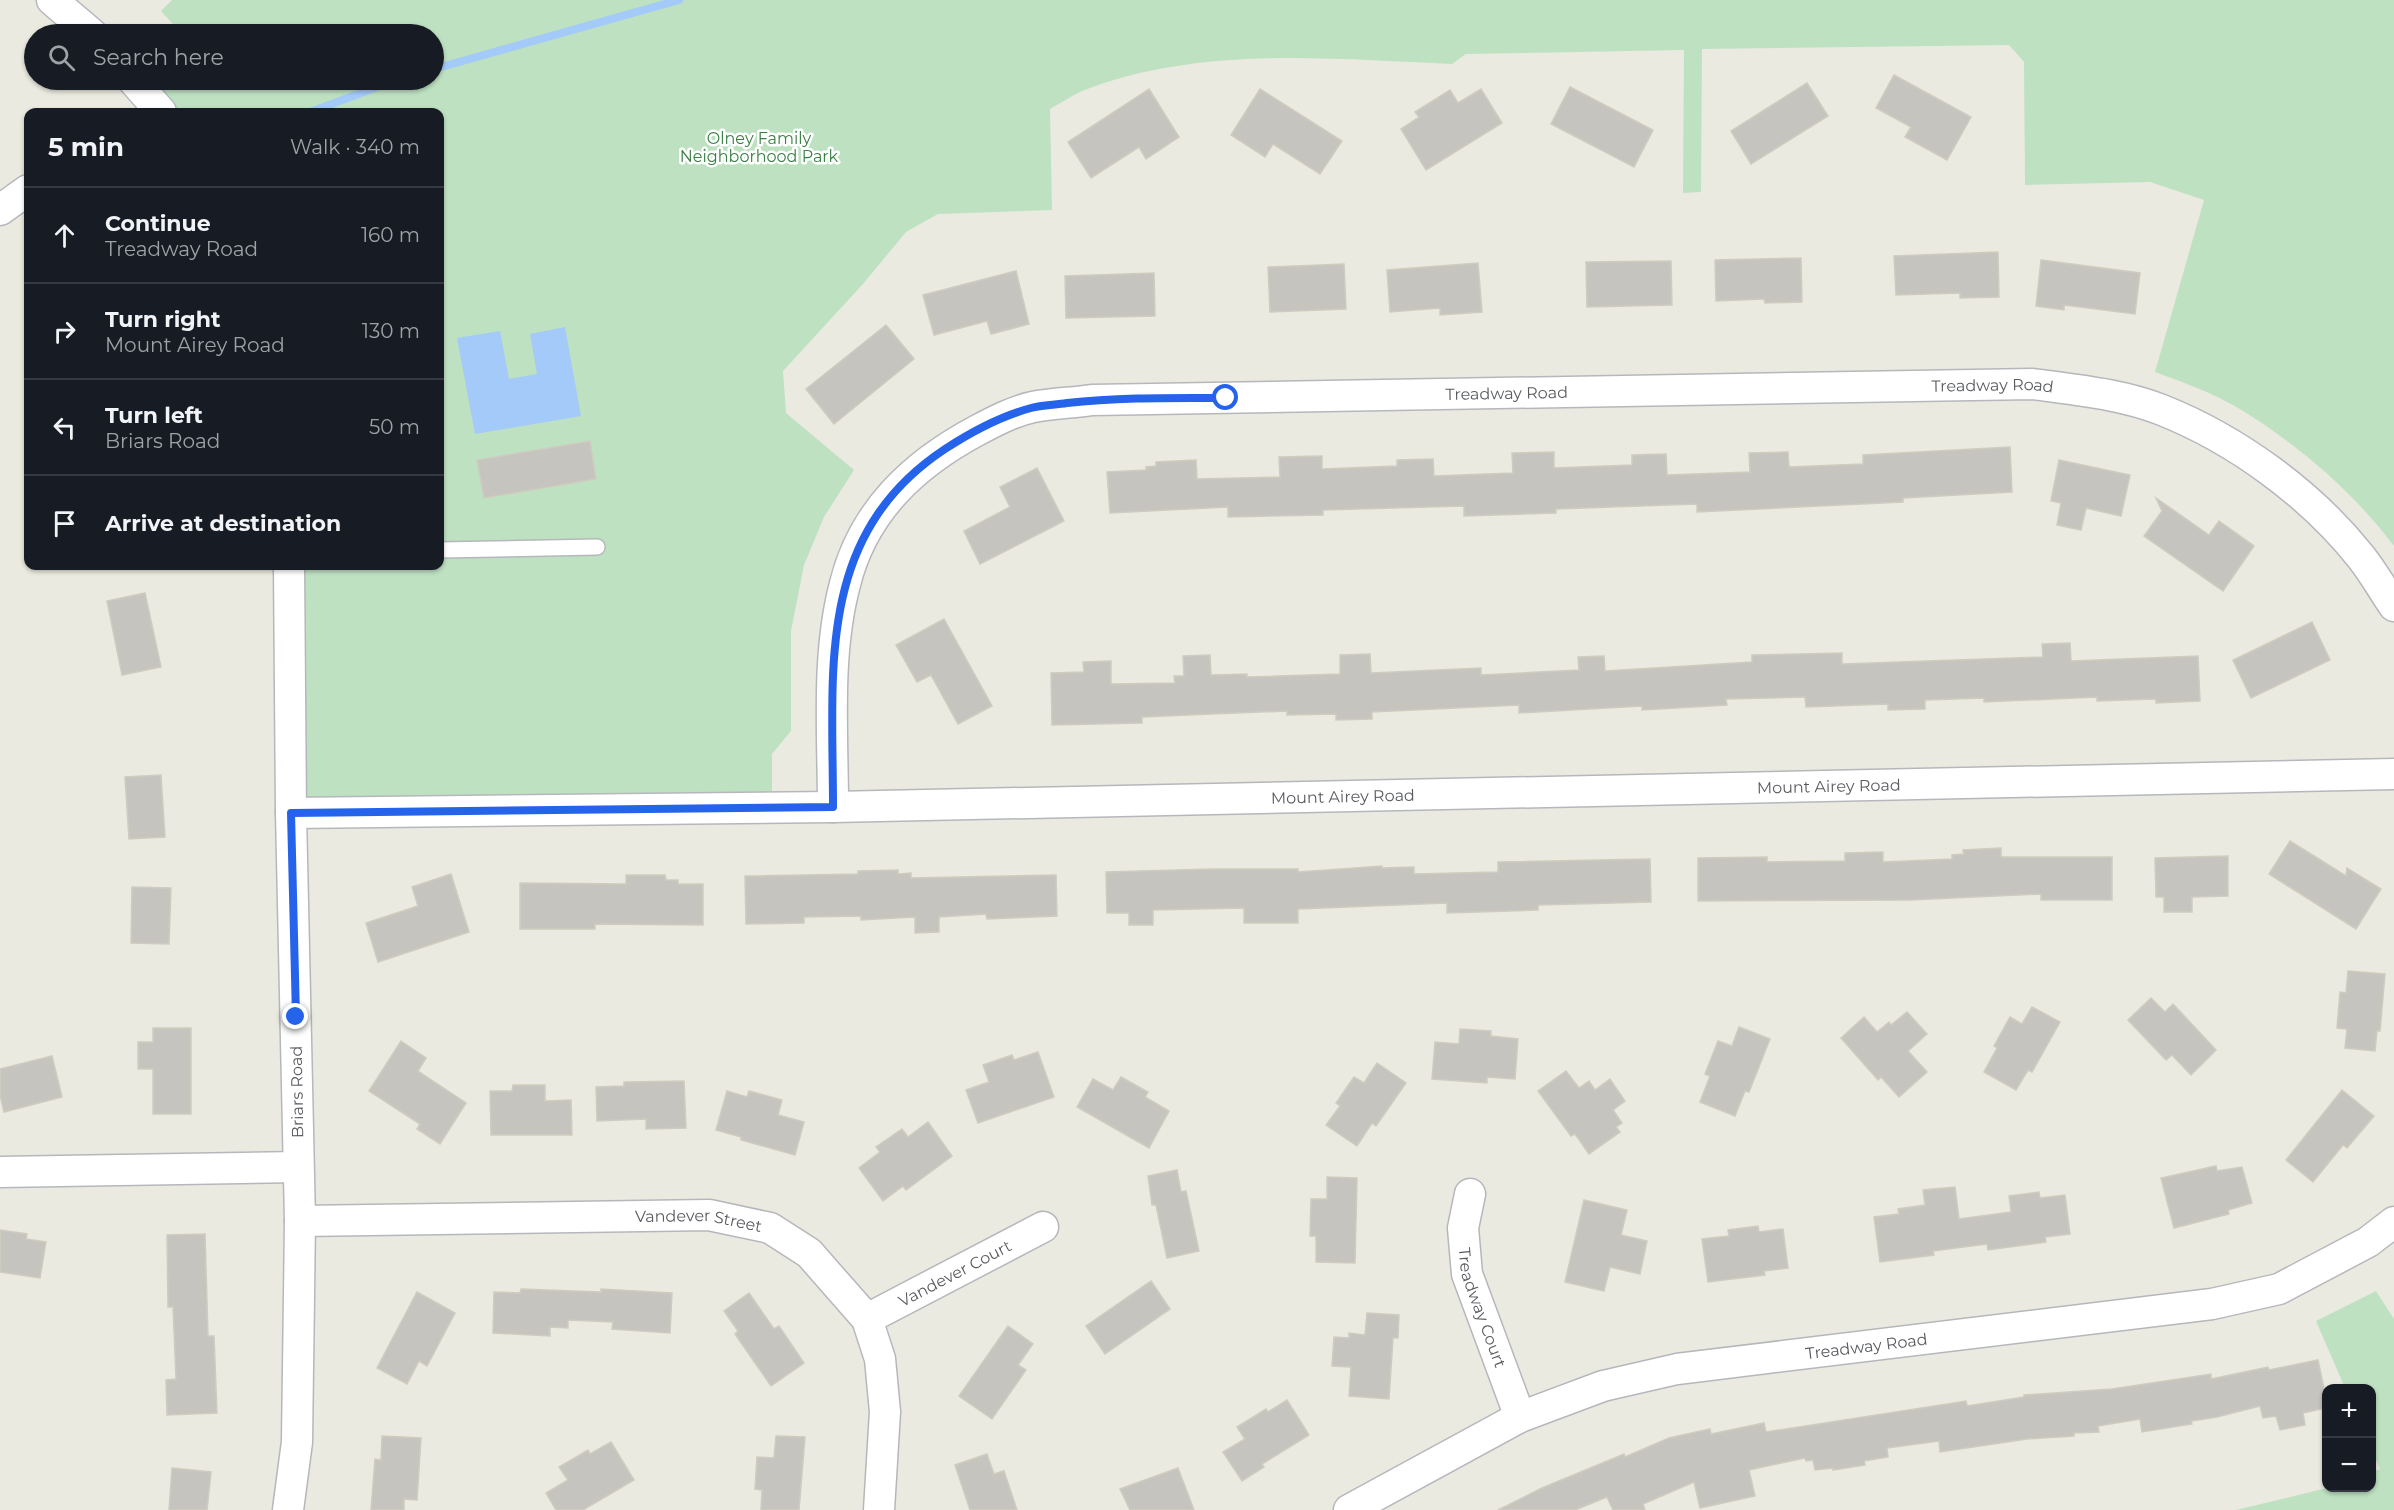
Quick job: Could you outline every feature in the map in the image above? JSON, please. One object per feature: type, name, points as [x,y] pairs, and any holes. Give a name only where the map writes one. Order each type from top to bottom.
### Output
[{"type":"street","points":[[52,0],[80,24]]},
{"type":"street","points":[[0,210],[24,193]]},
{"type":"street","name":"Treadway Road","points":[[833,807],[833,676],[837,629],[844,584],[857,548],[876,514],[924,463],[954,443],[998,420],[1032,407],[1104,400],[2033,384],[2115,397],[2162,410],[2241,450],[2317,508],[2362,558],[2394,606]]},
{"type":"street","name":"Briars Road","points":[[288,1510],[297,1442],[300,1221],[291,813],[289,570]]},
{"type":"street","name":"Mount Airey Road","points":[[291,813],[833,807],[2394,774]]},
{"type":"street","points":[[0,1172],[298,1167]]},
{"type":"street","name":"Treadway Court","points":[[1470,1194],[1463,1228],[1467,1274],[1520,1417]]},
{"type":"street","name":"Vandever Street","points":[[300,1221],[709,1215],[770,1228],[809,1253],[867,1318],[880,1359],[885,1412],[879,1510]]},
{"type":"street","name":"Treadway Road","points":[[1349,1510],[1520,1417],[1603,1386],[1677,1369],[2212,1304],[2279,1289],[2368,1242],[2394,1222]]},
{"type":"street","name":"Vandever Court","points":[[867,1318],[1043,1227]]},
{"type":"lane","points":[[444,550],[597,547]]},
{"type":"green space","name":"Olney Family Neighborhood Park","points":[[172,0],[2394,0],[2394,546],[2343,489],[2285,440],[2222,399],[2155,372],[2204,200],[2150,182],[2025,185],[2024,62],[2009,45],[1702,49],[1701,192],[1683,193],[1684,50],[1466,54],[1452,64],[1312,58],[1218,61],[1126,76],[1082,91],[1050,109],[1052,210],[938,214],[906,232],[863,284],[783,371],[786,413],[854,470],[824,517],[804,565],[791,631],[791,731],[772,754],[772,808],[291,813],[289,570],[444,570],[444,108],[158,108],[152,100],[156,90],[444,90],[444,24],[173,24],[161,11]]},
{"type":"green space","points":[[2376,1291],[2394,1319],[2394,1510],[2236,1510],[2322,1489],[2322,1492],[2376,1492],[2376,1470],[2380,1469],[2376,1460],[2376,1384],[2343,1384],[2316,1321]]},
{"type":"water","points":[[565,327],[581,416],[475,434],[457,338],[500,331],[509,379],[537,374],[530,334]]},
{"type":"building","points":[[1894,75],[1971,117],[1947,160],[1905,137],[1911,127],[1876,108]]},
{"type":"building","points":[[1807,83],[1828,116],[1751,164],[1731,131]]},
{"type":"building","points":[[1570,87],[1653,130],[1634,167],[1551,124]]},
{"type":"building","points":[[1149,89],[1179,137],[1146,159],[1139,147],[1091,178],[1068,142]]},
{"type":"building","points":[[1260,89],[1342,141],[1320,174],[1273,144],[1265,157],[1231,135]]},
{"type":"building","points":[[1481,89],[1502,123],[1426,170],[1401,129],[1419,117],[1415,112],[1450,90],[1458,103]]},
{"type":"building","points":[[1998,252],[1999,297],[1960,298],[1960,293],[1896,295],[1894,256]]},
{"type":"building","points":[[1801,258],[1802,302],[1765,303],[1764,299],[1716,301],[1715,260]]},
{"type":"building","points":[[2041,260],[2140,273],[2135,314],[2064,305],[2064,310],[2036,306]]},
{"type":"building","points":[[1671,261],[1672,305],[1587,307],[1586,262]]},
{"type":"building","points":[[1478,263],[1482,312],[1440,315],[1440,308],[1390,312],[1387,270]]},
{"type":"building","points":[[1344,264],[1346,309],[1270,312],[1268,267]]},
{"type":"building","points":[[1016,271],[1029,324],[991,334],[987,321],[934,335],[923,295]]},
{"type":"building","points":[[1154,273],[1155,316],[1066,318],[1065,276]]},
{"type":"building","points":[[886,325],[914,359],[834,424],[806,389]]},
{"type":"building","points":[[590,441],[596,479],[484,498],[477,460]]},
{"type":"building","points":[[2010,447],[2012,492],[1903,498],[1903,502],[1697,512],[1697,504],[1556,509],[1556,513],[1464,516],[1464,506],[1323,510],[1323,515],[1228,517],[1228,507],[1110,513],[1107,472],[1146,470],[1146,467],[1156,466],[1156,462],[1196,460],[1197,479],[1280,477],[1279,457],[1322,456],[1322,469],[1397,466],[1397,460],[1433,459],[1434,476],[1513,473],[1512,453],[1554,452],[1554,468],[1632,465],[1632,455],[1666,454],[1667,475],[1750,472],[1749,453],[1788,452],[1789,467],[1863,464],[1863,455]]},
{"type":"building","points":[[2059,460],[2130,475],[2121,516],[2086,508],[2081,530],[2057,525],[2061,503],[2051,501]]},
{"type":"building","points":[[1037,468],[1064,521],[980,564],[964,531],[1010,507],[1000,487]]},
{"type":"building","points":[[2156,498],[2209,535],[2219,521],[2254,546],[2223,591],[2144,536],[2162,511]]},
{"type":"building","points":[[145,593],[161,667],[122,675],[107,601]]},
{"type":"building","points":[[944,619],[992,706],[958,724],[931,675],[917,682],[896,645]]},
{"type":"building","points":[[2312,622],[2330,660],[2251,698],[2233,660]]},
{"type":"building","points":[[2070,643],[2071,661],[2198,656],[2200,701],[2156,703],[2156,699],[2097,701],[2097,697],[1984,702],[1984,698],[1925,700],[1925,709],[1888,710],[1888,704],[1806,707],[1805,697],[1726,699],[1727,705],[1642,710],[1642,706],[1519,713],[1519,705],[1372,712],[1372,719],[1336,720],[1336,714],[1287,715],[1287,711],[1142,717],[1142,723],[1052,725],[1051,673],[1084,672],[1083,662],[1111,661],[1111,684],[1175,683],[1174,676],[1184,676],[1183,656],[1210,655],[1211,675],[1247,674],[1247,677],[1340,674],[1340,655],[1370,654],[1371,673],[1481,668],[1481,675],[1579,670],[1578,657],[1604,656],[1605,671],[1752,662],[1752,655],[1842,653],[1842,664],[2043,657],[2042,644]]},
{"type":"building","points":[[161,775],[165,837],[129,839],[125,777]]},
{"type":"building","points":[[2290,841],[2346,876],[2347,868],[2381,889],[2356,929],[2269,874]]},
{"type":"building","points":[[2001,848],[2001,857],[2112,857],[2112,900],[2041,900],[2041,894],[1910,900],[1698,901],[1698,858],[1767,857],[1767,862],[1845,861],[1845,853],[1883,852],[1883,862],[1952,859],[1952,855],[1964,854],[1963,850]]},
{"type":"building","points":[[2228,856],[2228,896],[2192,897],[2192,912],[2164,912],[2164,897],[2156,897],[2155,858]]},
{"type":"building","points":[[1650,859],[1651,902],[1538,905],[1538,910],[1447,913],[1447,903],[1298,909],[1298,923],[1244,923],[1244,908],[1153,910],[1153,925],[1129,925],[1129,913],[1107,913],[1106,872],[1298,869],[1298,872],[1382,866],[1382,868],[1414,867],[1414,874],[1498,872],[1498,862]]},
{"type":"building","points":[[898,870],[898,874],[911,873],[911,878],[1056,875],[1057,916],[987,919],[986,914],[939,917],[939,932],[915,933],[915,917],[861,920],[861,916],[804,917],[804,923],[746,924],[745,876],[858,874],[858,871]]},
{"type":"building","points":[[451,874],[469,932],[378,962],[366,923],[418,906],[412,887]]},
{"type":"building","points":[[626,875],[665,875],[666,880],[678,880],[678,884],[703,884],[703,925],[595,924],[595,929],[520,929],[520,883],[626,884]]},
{"type":"building","points":[[132,887],[171,888],[169,944],[131,943]]},
{"type":"building","points":[[2348,971],[2385,974],[2380,1031],[2377,1031],[2375,1051],[2345,1048],[2347,1029],[2337,1028],[2340,992],[2346,993]]},
{"type":"building","points":[[2151,998],[2165,1012],[2173,1004],[2216,1050],[2191,1075],[2172,1055],[2166,1060],[2128,1020]]},
{"type":"building","points":[[2032,1007],[2060,1022],[2032,1072],[2028,1070],[2016,1090],[1984,1072],[1997,1048],[1994,1046],[2010,1017],[2022,1024]]},
{"type":"building","points":[[1907,1012],[1927,1034],[1908,1051],[1927,1072],[1899,1097],[1881,1077],[1878,1080],[1841,1038],[1864,1017],[1877,1032],[1889,1022],[1891,1025]]},
{"type":"building","points":[[1739,1027],[1770,1039],[1749,1092],[1745,1091],[1735,1116],[1700,1102],[1710,1076],[1705,1074],[1718,1041],[1732,1046]]},
{"type":"building","points":[[153,1028],[191,1028],[191,1114],[153,1114],[153,1069],[138,1069],[138,1042],[153,1042]]},
{"type":"building","points":[[1460,1029],[1491,1031],[1491,1036],[1518,1039],[1515,1079],[1487,1077],[1487,1083],[1432,1079],[1435,1042],[1459,1044]]},
{"type":"building","points":[[401,1041],[426,1058],[418,1071],[466,1103],[440,1144],[417,1129],[420,1124],[369,1091]]},
{"type":"building","points":[[1038,1052],[1054,1097],[978,1123],[966,1090],[989,1082],[983,1065],[1012,1055],[1014,1060]]},
{"type":"building","points":[[52,1056],[62,1097],[4,1112],[0,1095],[0,1069]]},
{"type":"building","points":[[1377,1063],[1406,1083],[1376,1126],[1372,1123],[1357,1146],[1326,1125],[1340,1106],[1336,1103],[1354,1077],[1364,1083]]},
{"type":"building","points":[[1566,1071],[1579,1088],[1589,1081],[1595,1090],[1610,1079],[1625,1101],[1613,1110],[1622,1123],[1616,1127],[1620,1132],[1589,1154],[1575,1134],[1571,1136],[1538,1091]]},
{"type":"building","points":[[1121,1077],[1148,1092],[1145,1097],[1169,1111],[1149,1148],[1077,1107],[1093,1079],[1113,1090]]},
{"type":"building","points":[[684,1081],[686,1128],[646,1129],[646,1119],[597,1121],[596,1087],[624,1086],[624,1082]]},
{"type":"building","points":[[513,1085],[545,1085],[545,1101],[571,1100],[572,1135],[491,1135],[490,1091],[512,1091]]},
{"type":"building","points":[[2342,1090],[2374,1116],[2347,1148],[2343,1145],[2313,1182],[2286,1160]]},
{"type":"building","points":[[727,1091],[747,1097],[749,1091],[782,1100],[778,1115],[804,1122],[795,1155],[741,1140],[741,1137],[716,1130]]},
{"type":"building","points":[[928,1122],[952,1156],[906,1190],[903,1186],[883,1201],[859,1168],[880,1152],[876,1147],[902,1129],[908,1137]]},
{"type":"building","points":[[2216,1166],[2217,1171],[2242,1167],[2252,1203],[2228,1210],[2229,1214],[2174,1228],[2161,1178]]},
{"type":"building","points":[[1177,1170],[1181,1192],[1186,1191],[1199,1251],[1167,1258],[1156,1205],[1152,1205],[1148,1176]]},
{"type":"building","points":[[1327,1177],[1357,1178],[1355,1263],[1316,1262],[1316,1236],[1310,1236],[1311,1199],[1327,1199]]},
{"type":"building","points":[[1955,1187],[1959,1219],[2011,1212],[2009,1196],[2039,1192],[2040,1198],[2065,1195],[2070,1234],[2045,1237],[2046,1242],[1988,1250],[1987,1244],[1933,1251],[1934,1255],[1880,1262],[1874,1217],[1899,1214],[1898,1209],[1925,1205],[1923,1190]]},
{"type":"building","points":[[1584,1200],[1627,1210],[1621,1235],[1647,1241],[1640,1274],[1610,1267],[1604,1291],[1565,1282]]},
{"type":"building","points":[[1758,1226],[1759,1232],[1783,1229],[1788,1268],[1764,1271],[1765,1275],[1708,1282],[1702,1239],[1729,1236],[1728,1230]]},
{"type":"building","points":[[0,1230],[27,1234],[26,1239],[46,1242],[40,1278],[0,1272]]},
{"type":"building","points":[[205,1234],[208,1336],[214,1336],[217,1413],[167,1415],[166,1380],[176,1379],[173,1307],[168,1307],[167,1235]]},
{"type":"building","points":[[1151,1281],[1170,1309],[1105,1354],[1086,1326]]},
{"type":"building","points":[[521,1289],[601,1292],[601,1289],[672,1293],[670,1333],[612,1329],[613,1322],[568,1320],[568,1328],[550,1327],[550,1336],[493,1333],[494,1292],[520,1293]]},
{"type":"building","points":[[417,1292],[455,1313],[427,1366],[419,1361],[407,1384],[377,1368]]},
{"type":"building","points":[[749,1293],[774,1329],[779,1326],[804,1363],[771,1386],[735,1334],[738,1331],[724,1311]]},
{"type":"building","points":[[1367,1313],[1399,1315],[1398,1338],[1393,1338],[1389,1399],[1349,1396],[1351,1367],[1332,1366],[1334,1337],[1349,1338],[1349,1333],[1365,1335]]},
{"type":"building","points":[[1008,1326],[1033,1344],[1018,1365],[1026,1370],[992,1419],[959,1396]]},
{"type":"building","points":[[2318,1360],[2323,1384],[2322,1409],[2303,1413],[2305,1425],[2280,1430],[2276,1416],[2263,1418],[2260,1406],[2191,1421],[2192,1424],[2142,1432],[2140,1419],[2098,1426],[2099,1432],[2074,1433],[2074,1436],[2027,1439],[1940,1452],[1939,1441],[1887,1448],[1888,1457],[1864,1461],[1865,1465],[1833,1470],[1833,1468],[1815,1470],[1813,1460],[1806,1461],[1805,1458],[1749,1470],[1755,1496],[1700,1508],[1694,1482],[1643,1504],[1645,1510],[1613,1510],[1607,1497],[1575,1510],[1498,1510],[1542,1488],[1624,1454],[1625,1457],[1669,1438],[1710,1429],[1711,1434],[1764,1423],[1766,1432],[1966,1401],[1967,1406],[2024,1397],[2024,1395],[2112,1389],[2211,1374],[2211,1379],[2268,1367],[2269,1370]]},
{"type":"building","points":[[1287,1400],[1309,1435],[1262,1464],[1264,1467],[1242,1481],[1223,1452],[1245,1439],[1237,1427],[1266,1409],[1268,1412]]},
{"type":"building","points":[[382,1436],[421,1438],[417,1500],[404,1499],[404,1510],[371,1510],[375,1459],[381,1460]]},
{"type":"building","points":[[776,1436],[805,1437],[799,1510],[761,1510],[762,1490],[755,1489],[757,1457],[774,1458]]},
{"type":"building","points":[[611,1442],[634,1480],[583,1510],[556,1510],[546,1493],[568,1480],[559,1467],[588,1450],[590,1454]]},
{"type":"building","points":[[987,1454],[994,1474],[1004,1471],[1017,1510],[970,1510],[955,1465]]},
{"type":"building","points":[[172,1468],[211,1472],[207,1510],[169,1510]]},
{"type":"building","points":[[1178,1468],[1194,1510],[1130,1510],[1120,1489]]},
{"type":"waterway","points":[[444,66],[679,0]]},
{"type":"waterway","points":[[321,108],[369,90]]},
{"type":"route","points":[[296,1017],[291,813],[833,807],[833,676],[844,584],[857,548],[876,514],[896,490],[924,463],[954,443],[998,420],[1032,407],[1092,400],[1226,398]]}]
